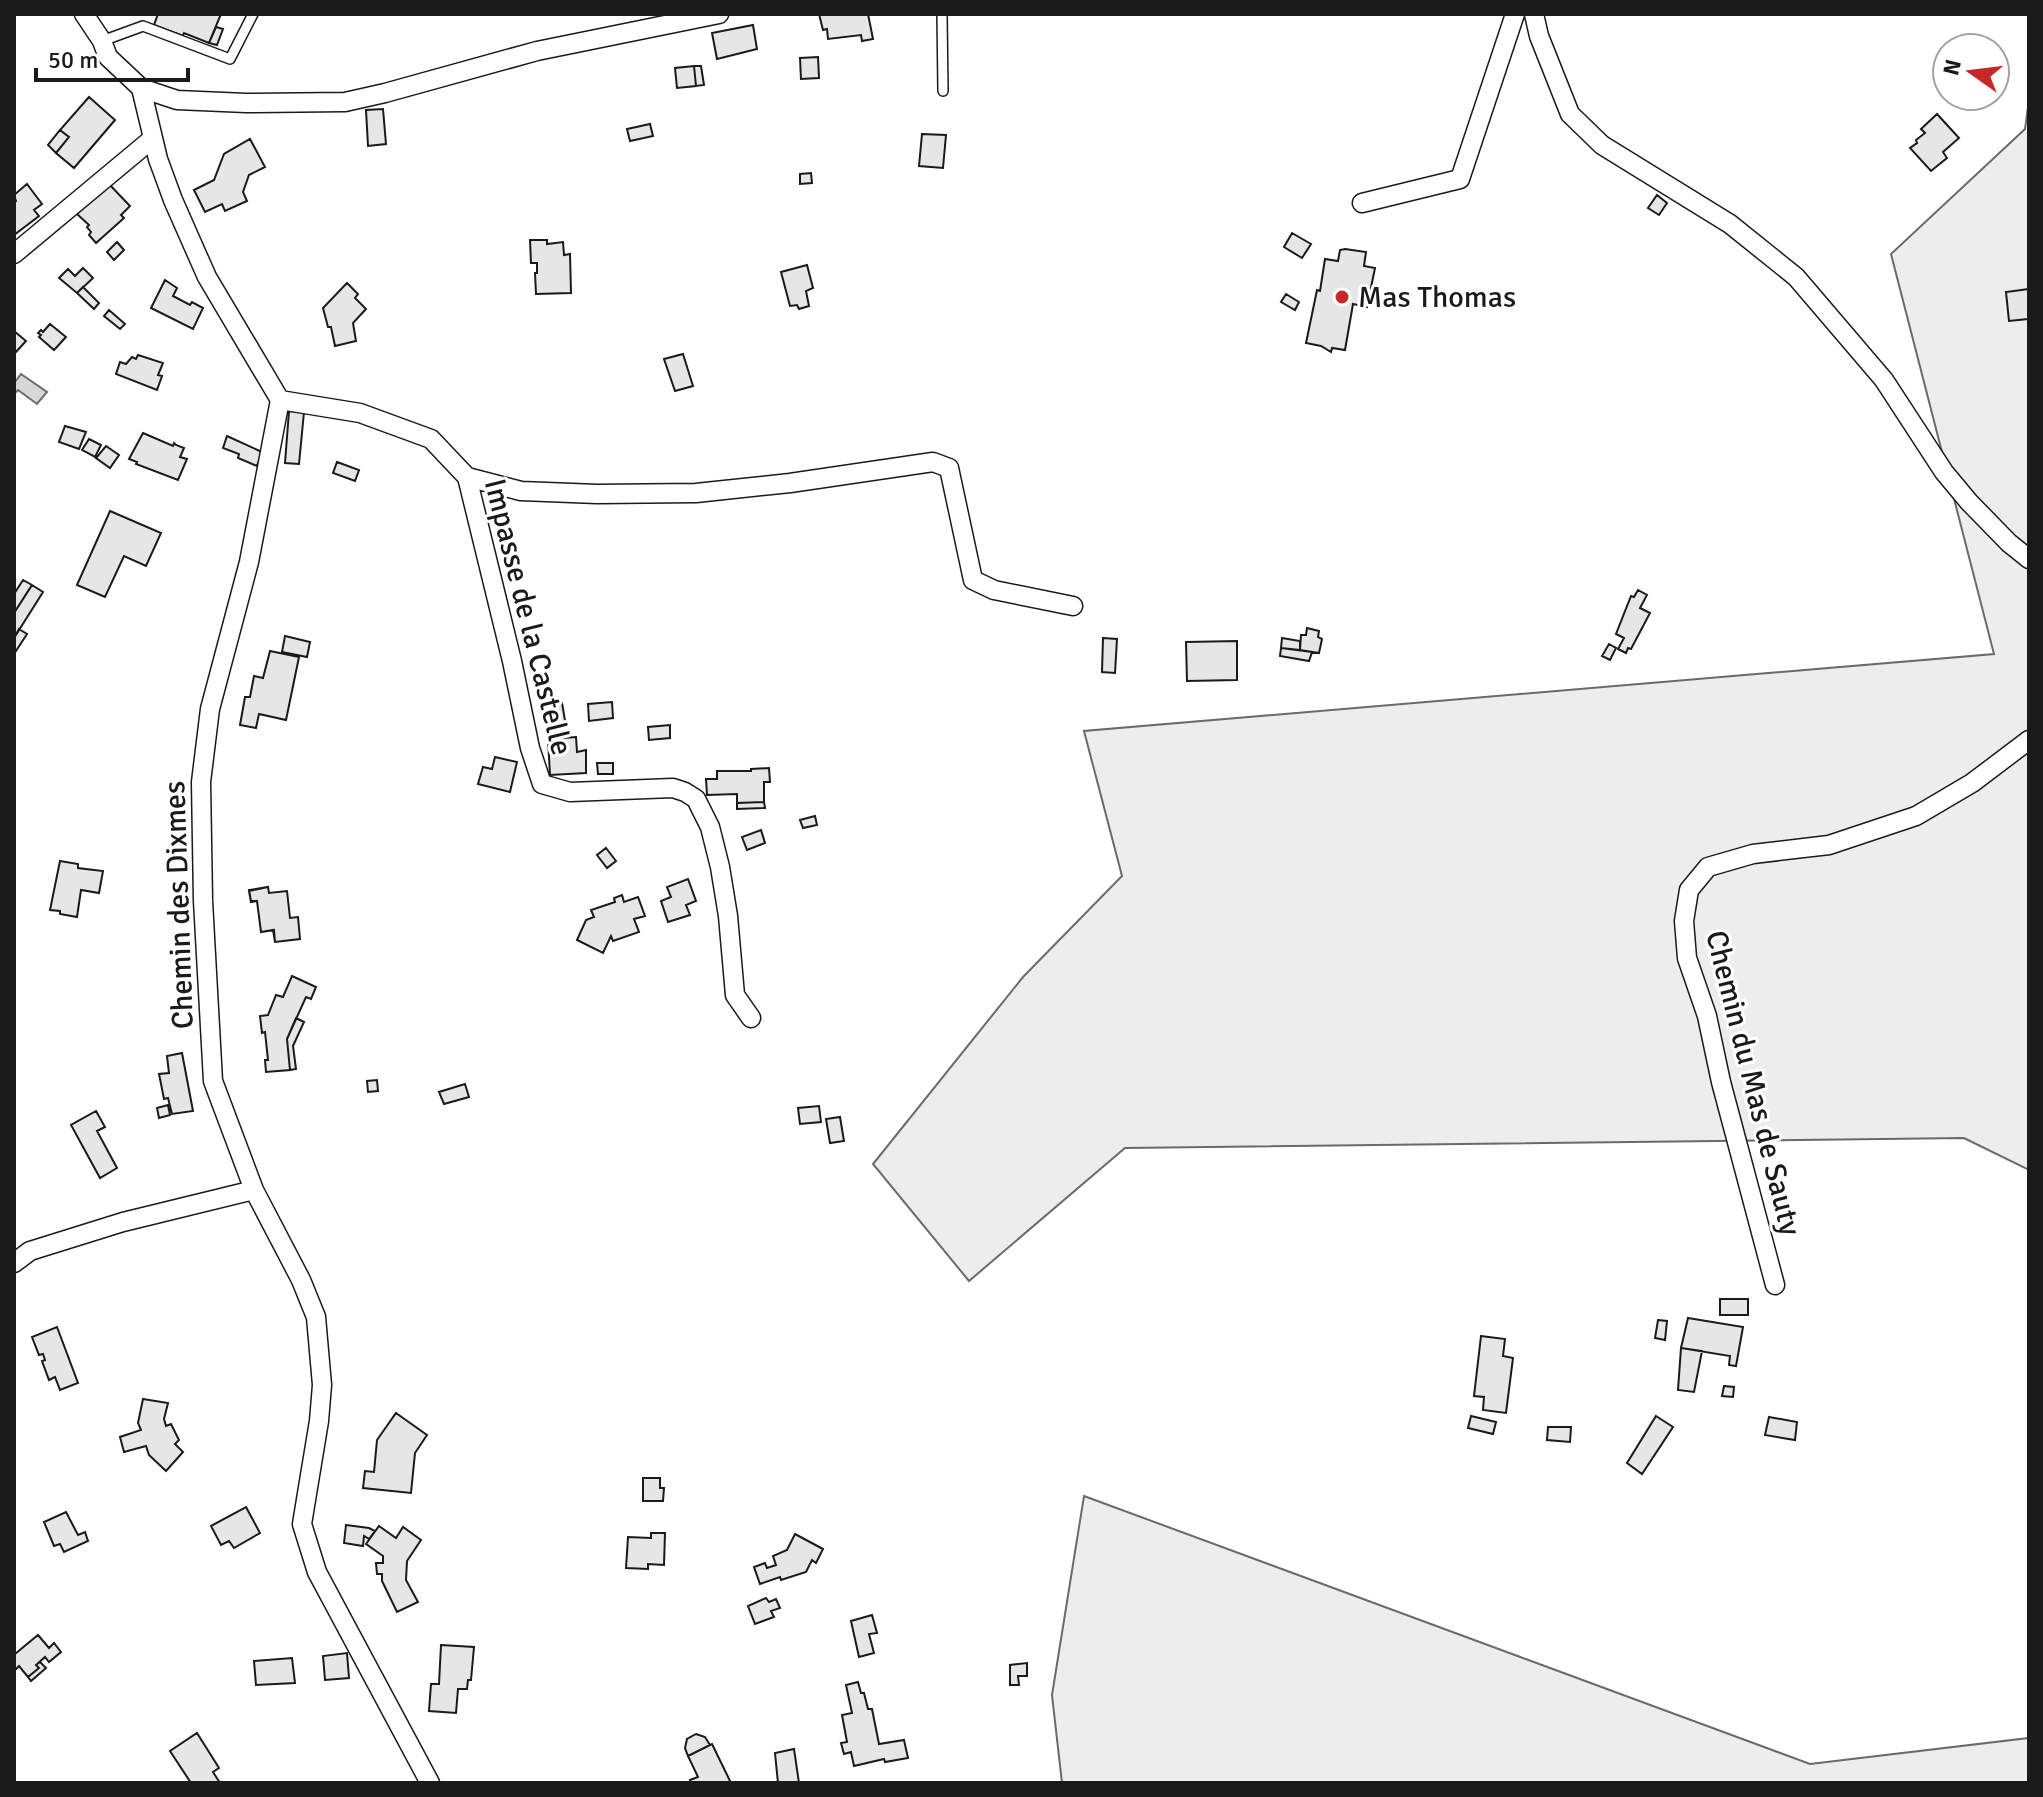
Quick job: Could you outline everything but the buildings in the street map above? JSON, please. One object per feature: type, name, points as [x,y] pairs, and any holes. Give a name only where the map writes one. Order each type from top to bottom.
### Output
[{"type":"street","points":[[92,24],[108,57],[141,88],[177,100],[345,102],[537,51],[695,16],[719,14]]},
{"type":"street","points":[[1362,203],[1460,179],[1515,14]]},
{"type":"street","points":[[1534,14],[1539,36],[1570,114],[1602,145],[1730,224],[1796,277],[1884,380],[1944,472],[2009,543],[2029,559]]},
{"type":"street","points":[[141,88],[152,139],[173,200],[207,277],[280,400]]},
{"type":"street","points":[[14,254],[152,139]]},
{"type":"street","name":"Impasse de la Castelle","points":[[280,400],[360,413],[431,439],[467,477],[530,748],[542,784],[570,792],[673,788],[696,799],[710,827],[720,867],[735,995],[751,1018]]},
{"type":"street","name":"Chemin des Dixmes","points":[[280,400],[249,562],[210,709],[201,782],[203,901],[213,1081],[254,1190],[301,1280],[316,1317],[322,1385],[302,1524],[317,1572],[430,1783]]},
{"type":"street","points":[[467,477],[521,491],[696,493],[933,462],[949,468],[973,580],[994,590],[1073,606]]},
{"type":"street","name":"Chemin du Mas de Sauty","points":[[1775,1285],[1721,1082],[1707,1016],[1687,958],[1684,921],[1689,890],[1708,867],[1753,854],[1829,845],[1916,816],[1972,783],[2029,740]]},
{"type":"street","points":[[14,1263],[30,1251],[123,1222],[254,1190]]},
{"type":"lane","points":[[92,24],[143,26],[230,59],[253,14]]},
{"type":"lane","points":[[942,14],[943,91]]},
{"type":"shaded area","points":[[2029,100],[2029,1170],[1964,1138],[1125,1148],[969,1281],[873,1164],[1023,977],[1122,876],[1084,731],[1994,654],[1891,254],[2025,129]]},
{"type":"shaded area","points":[[21,374],[47,392],[37,404],[14,390],[14,383]]},
{"type":"shaded area","points":[[1084,1496],[1810,1764],[2029,1738],[2029,1783],[1062,1783],[1052,1695]]},
{"type":"place","name":"Mas Thomas","points":[[1342,297]]}]
